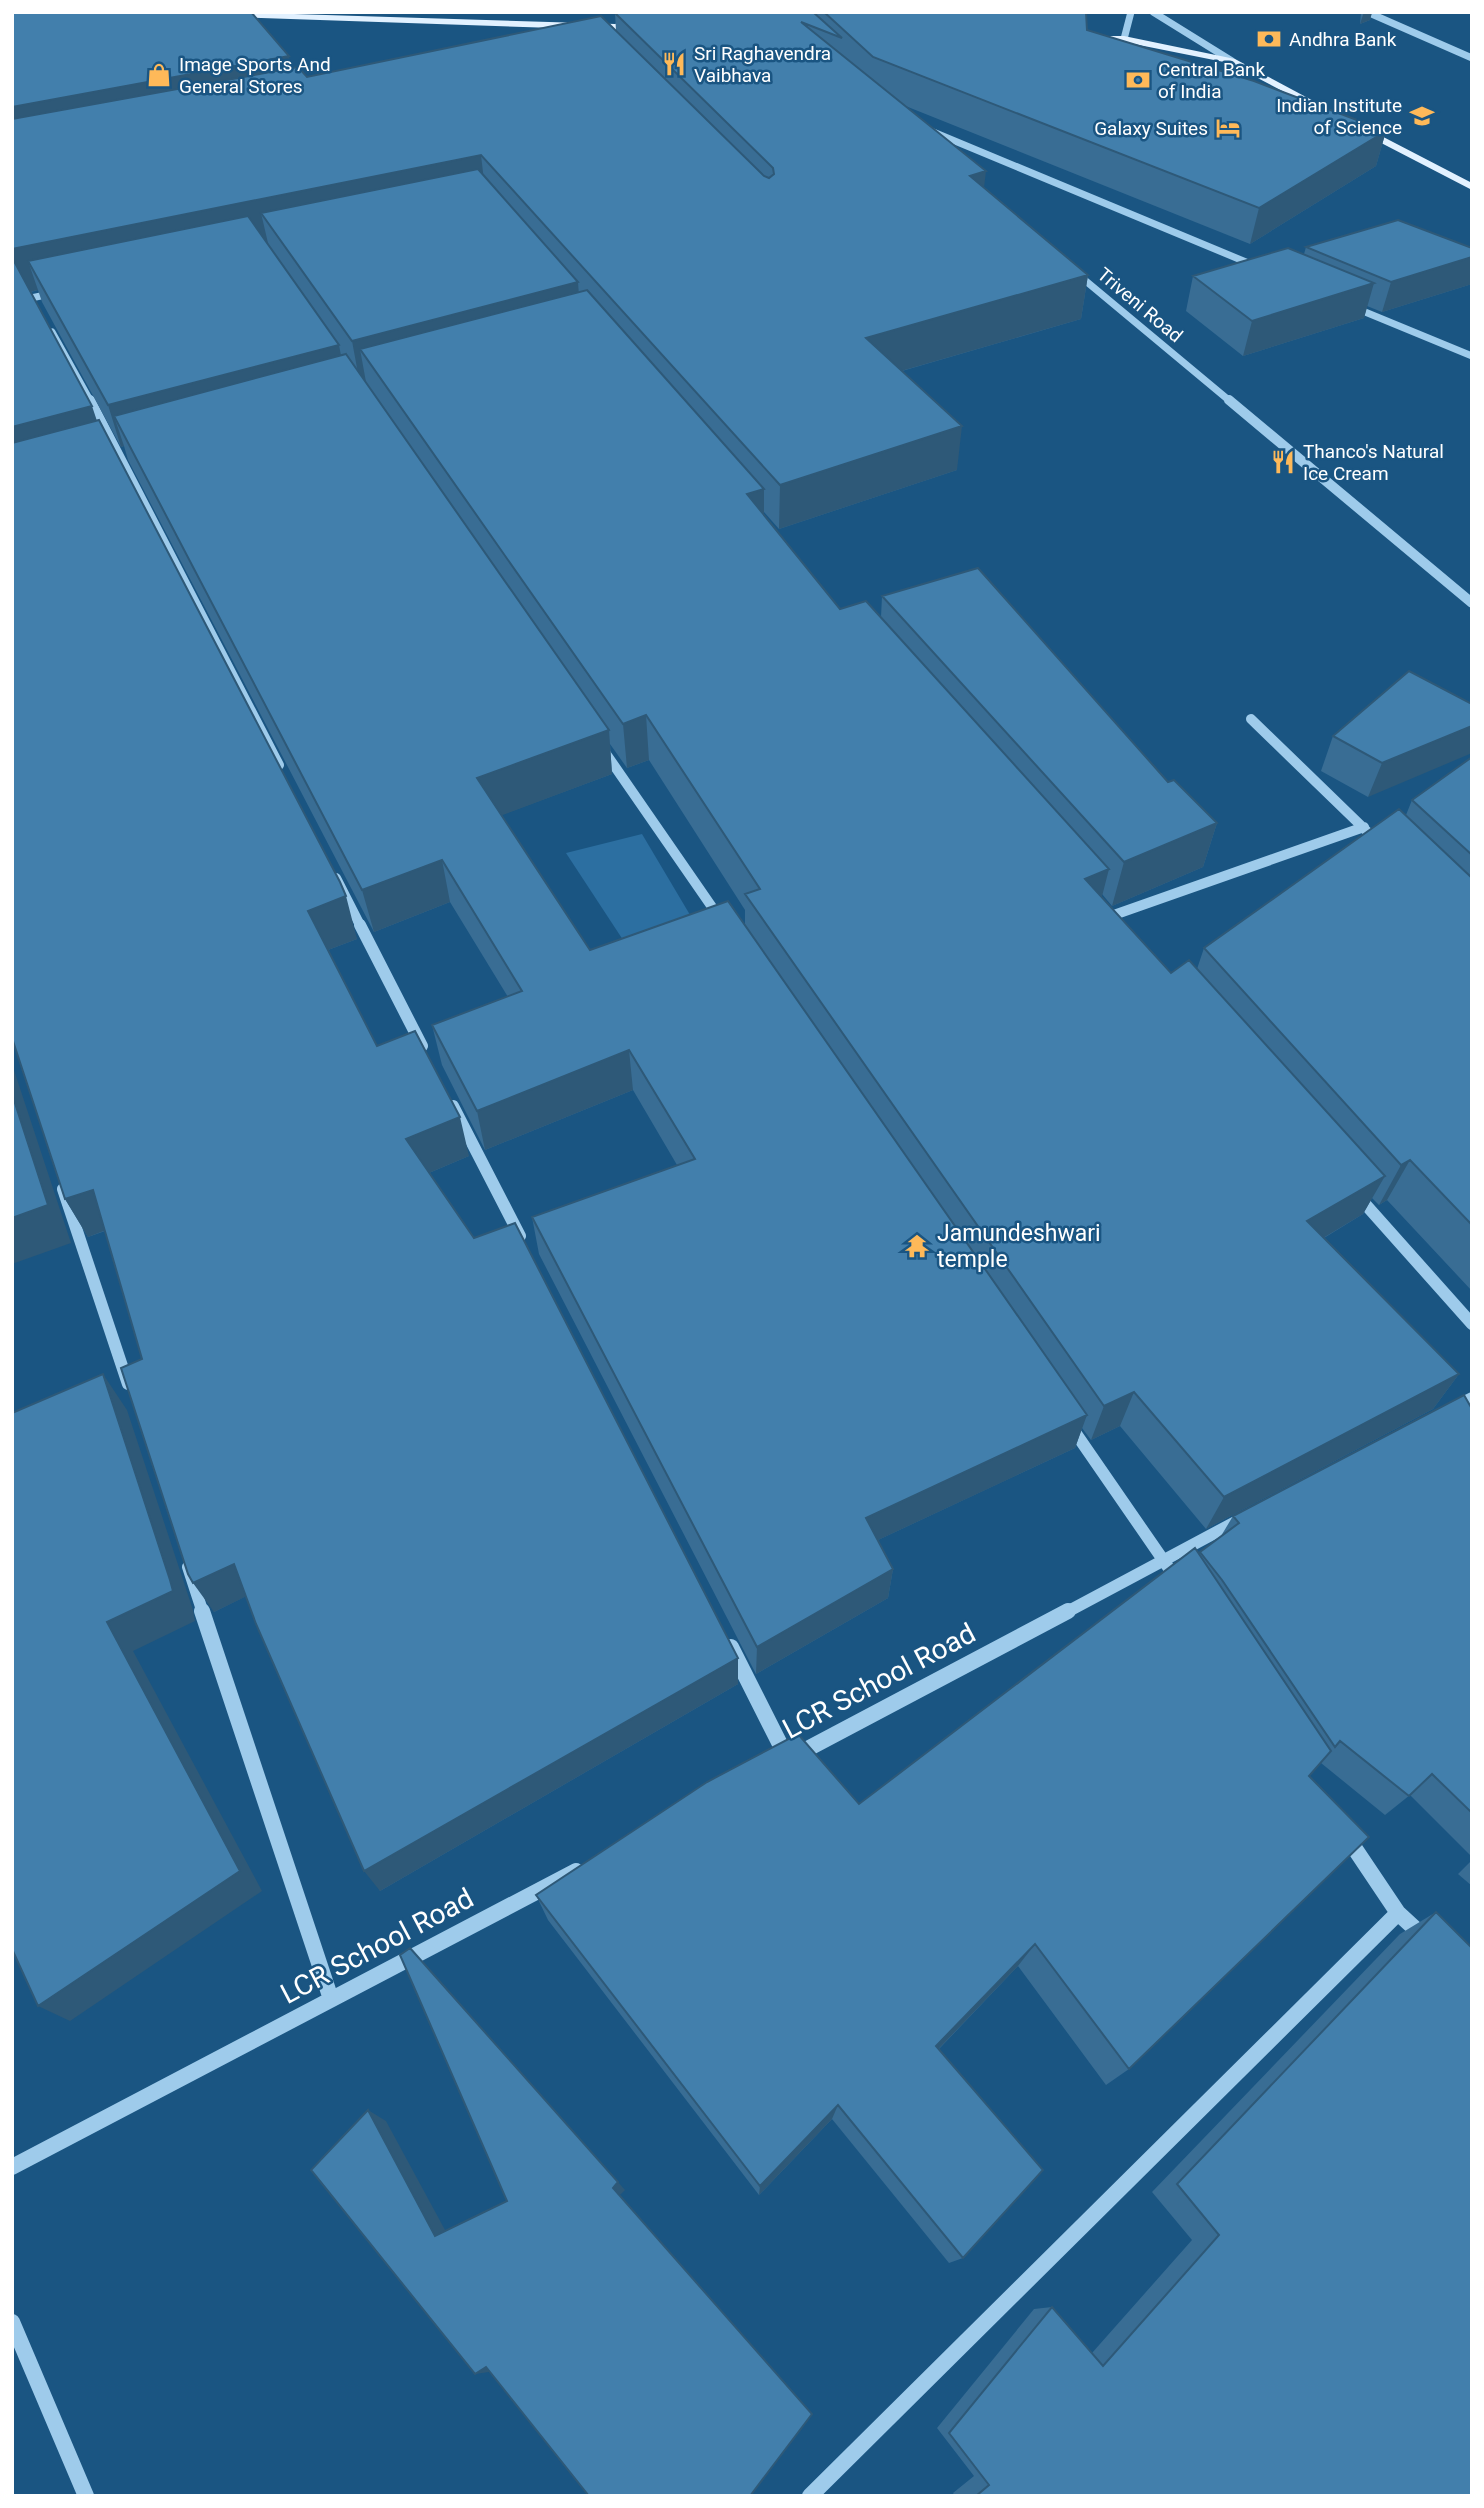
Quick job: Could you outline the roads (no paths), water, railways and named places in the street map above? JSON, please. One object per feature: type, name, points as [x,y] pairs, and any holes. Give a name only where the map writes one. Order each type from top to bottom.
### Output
[{"type":"main road","points":[[631,12],[647,18]]},
{"type":"main road","points":[[222,15],[616,27],[647,18]]},
{"type":"main road","points":[[1089,38],[1124,39],[1232,61],[1340,117]]},
{"type":"main road","points":[[1352,124],[1472,187]]},
{"type":"street","points":[[1124,39],[1131,12]]},
{"type":"street","points":[[1153,12],[1232,61]]},
{"type":"street","points":[[1367,12],[1472,58]]},
{"type":"street","points":[[625,32],[647,18]]},
{"type":"street","points":[[921,127],[1267,271]]},
{"type":"street","name":"Triveni Road","points":[[1065,263],[1472,603]]},
{"type":"street","points":[[12,302],[60,292]]},
{"type":"street","points":[[33,298],[40,310]]},
{"type":"street","points":[[1344,303],[1472,356]]},
{"type":"street","points":[[47,322],[120,456],[285,778]]},
{"type":"street","points":[[106,459],[133,452]]},
{"type":"street","points":[[1251,719],[1383,846]]},
{"type":"street","points":[[594,736],[728,930]]},
{"type":"street","points":[[1111,916],[1364,827]]},
{"type":"street","points":[[330,865],[425,1051]]},
{"type":"street","points":[[1102,906],[1120,927]]},
{"type":"street","points":[[444,1089],[527,1250]]},
{"type":"street","points":[[60,1181],[130,1392]]},
{"type":"street","points":[[1351,1188],[1472,1324]]},
{"type":"street","points":[[1435,1417],[1472,1398]]},
{"type":"street","points":[[1061,1411],[1186,1594]]},
{"type":"street","name":"LCR School Road","points":[[724,1635],[782,1762],[1250,1514]]},
{"type":"street","points":[[183,1550],[331,1999]]},
{"type":"street","points":[[1337,1822],[1398,1913],[1435,1947]]},
{"type":"street","name":"LCR School Road","points":[[12,2168],[591,1863]]},
{"type":"street","points":[[810,2496],[1398,1913]]},
{"type":"street","points":[[12,2322],[86,2496]]},
{"type":"place","name":"Andhra Bank","points":[[1269,39]]},
{"type":"place","name":"Sri Raghavendra Vaibhava","points":[[674,64]]},
{"type":"place","name":"Image Sports And General Stores","points":[[159,75]]},
{"type":"place","name":"Central Bank of India","points":[[1138,80]]},
{"type":"place","name":"Indian Institute of Science","points":[[1422,116]]},
{"type":"place","name":"Galaxy Suites","points":[[1228,128]]},
{"type":"place","name":"Thanco's Natural Ice Cream","points":[[1283,462]]},
{"type":"place","name":"Jamundeshwari temple","points":[[917,1246]]}]
